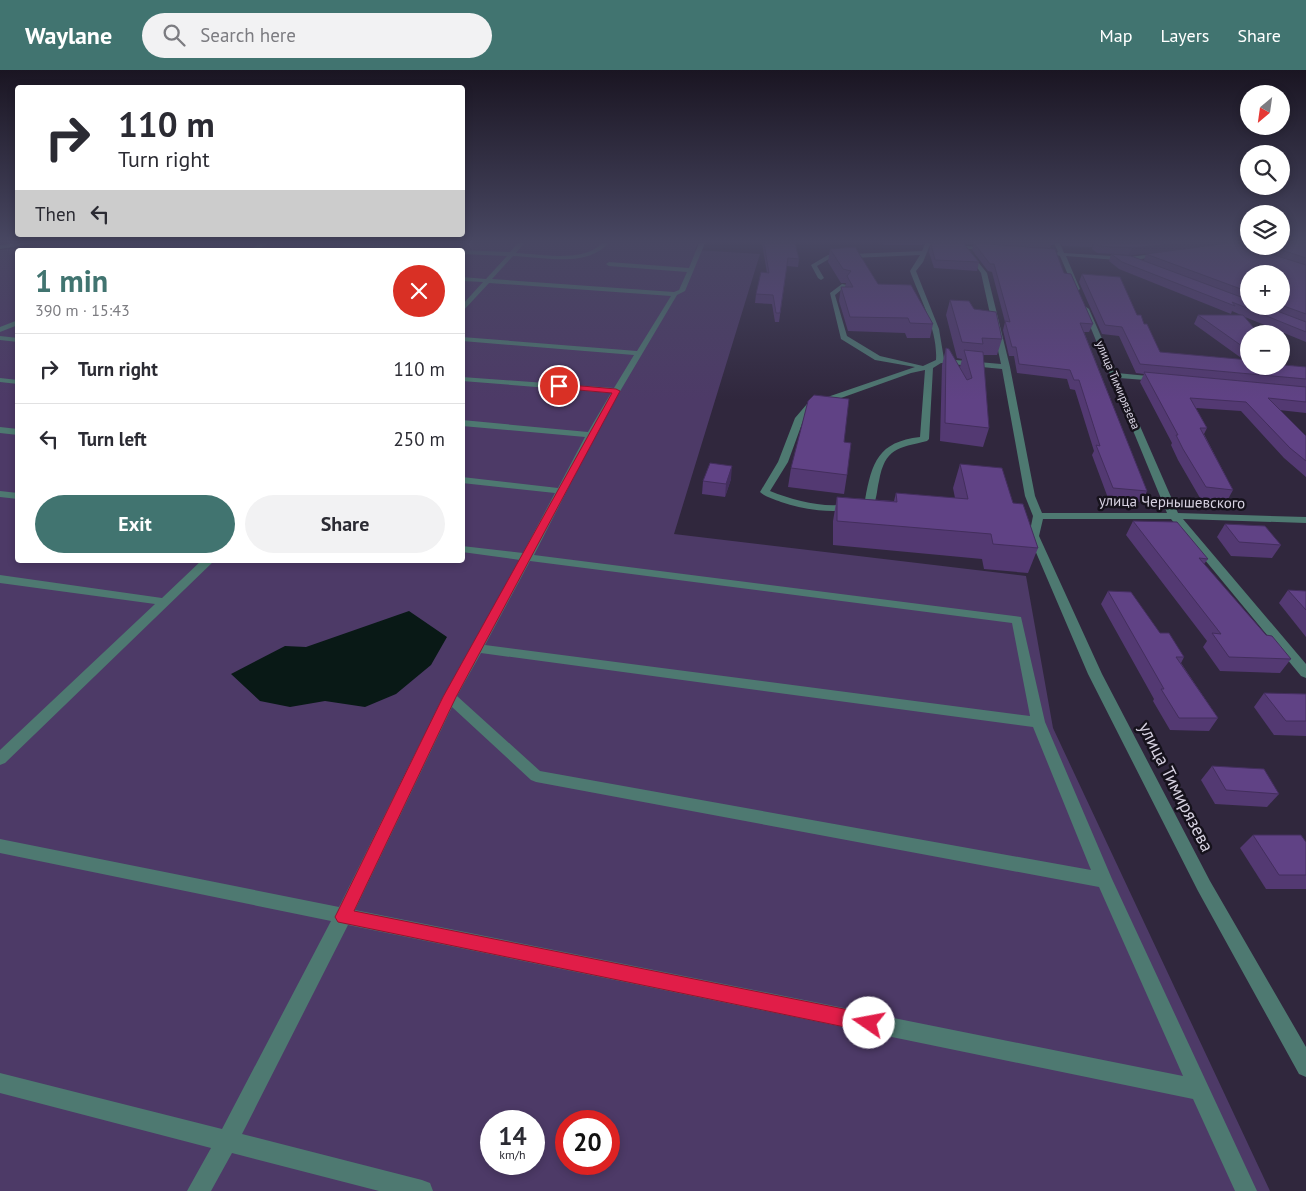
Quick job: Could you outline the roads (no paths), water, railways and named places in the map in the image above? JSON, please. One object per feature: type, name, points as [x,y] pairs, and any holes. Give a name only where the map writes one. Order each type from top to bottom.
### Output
[{"type":"street","points":[[465,307],[475,295]]},
{"type":"street","points":[[198,1191],[227,1142],[343,917],[450,697],[591,435],[674,295]]},
{"type":"street","points":[[832,295],[844,337],[878,358],[929,367]]},
{"type":"street","points":[[922,295],[936,330],[942,355],[940,361]]},
{"type":"street","points":[[989,295],[1006,367],[1030,496],[1038,516]]},
{"type":"street","name":"улица Тимирязева","points":[[1079,295],[1174,516],[1306,674]]},
{"type":"street","points":[[0,330],[15,323]]},
{"type":"street","points":[[0,338],[15,340]]},
{"type":"street","points":[[465,339],[639,353]]},
{"type":"street","points":[[929,367],[924,439],[906,440],[890,447],[875,470],[870,502],[858,508],[838,509],[788,502],[766,492],[769,480],[783,462],[801,412],[810,406],[909,371],[929,367],[940,361],[1006,367]]},
{"type":"street","points":[[1114,375],[1171,380]]},
{"type":"street","points":[[465,379],[616,391]]},
{"type":"street","points":[[0,380],[15,382]]},
{"type":"street","points":[[465,423],[591,435]]},
{"type":"street","points":[[0,430],[15,432]]},
{"type":"street","points":[[465,480],[562,491]]},
{"type":"street","points":[[0,494],[15,496]]},
{"type":"street","name":"улица Тимирязева","points":[[1038,516],[1034,536],[1095,674],[1204,886],[1306,1067]]},
{"type":"street","name":"улица Чернышевского","points":[[1038,516],[1174,516],[1306,520]]},
{"type":"street","points":[[465,549],[1017,620],[1038,722],[1104,880],[1246,1191]]},
{"type":"street","points":[[0,759],[206,563]]},
{"type":"street","points":[[0,579],[166,602]]},
{"type":"street","points":[[477,648],[1038,722]]},
{"type":"street","points":[[450,697],[536,776],[1104,880]]},
{"type":"street","points":[[0,846],[1201,1090]]},
{"type":"street","points":[[0,1083],[422,1191]]}]
